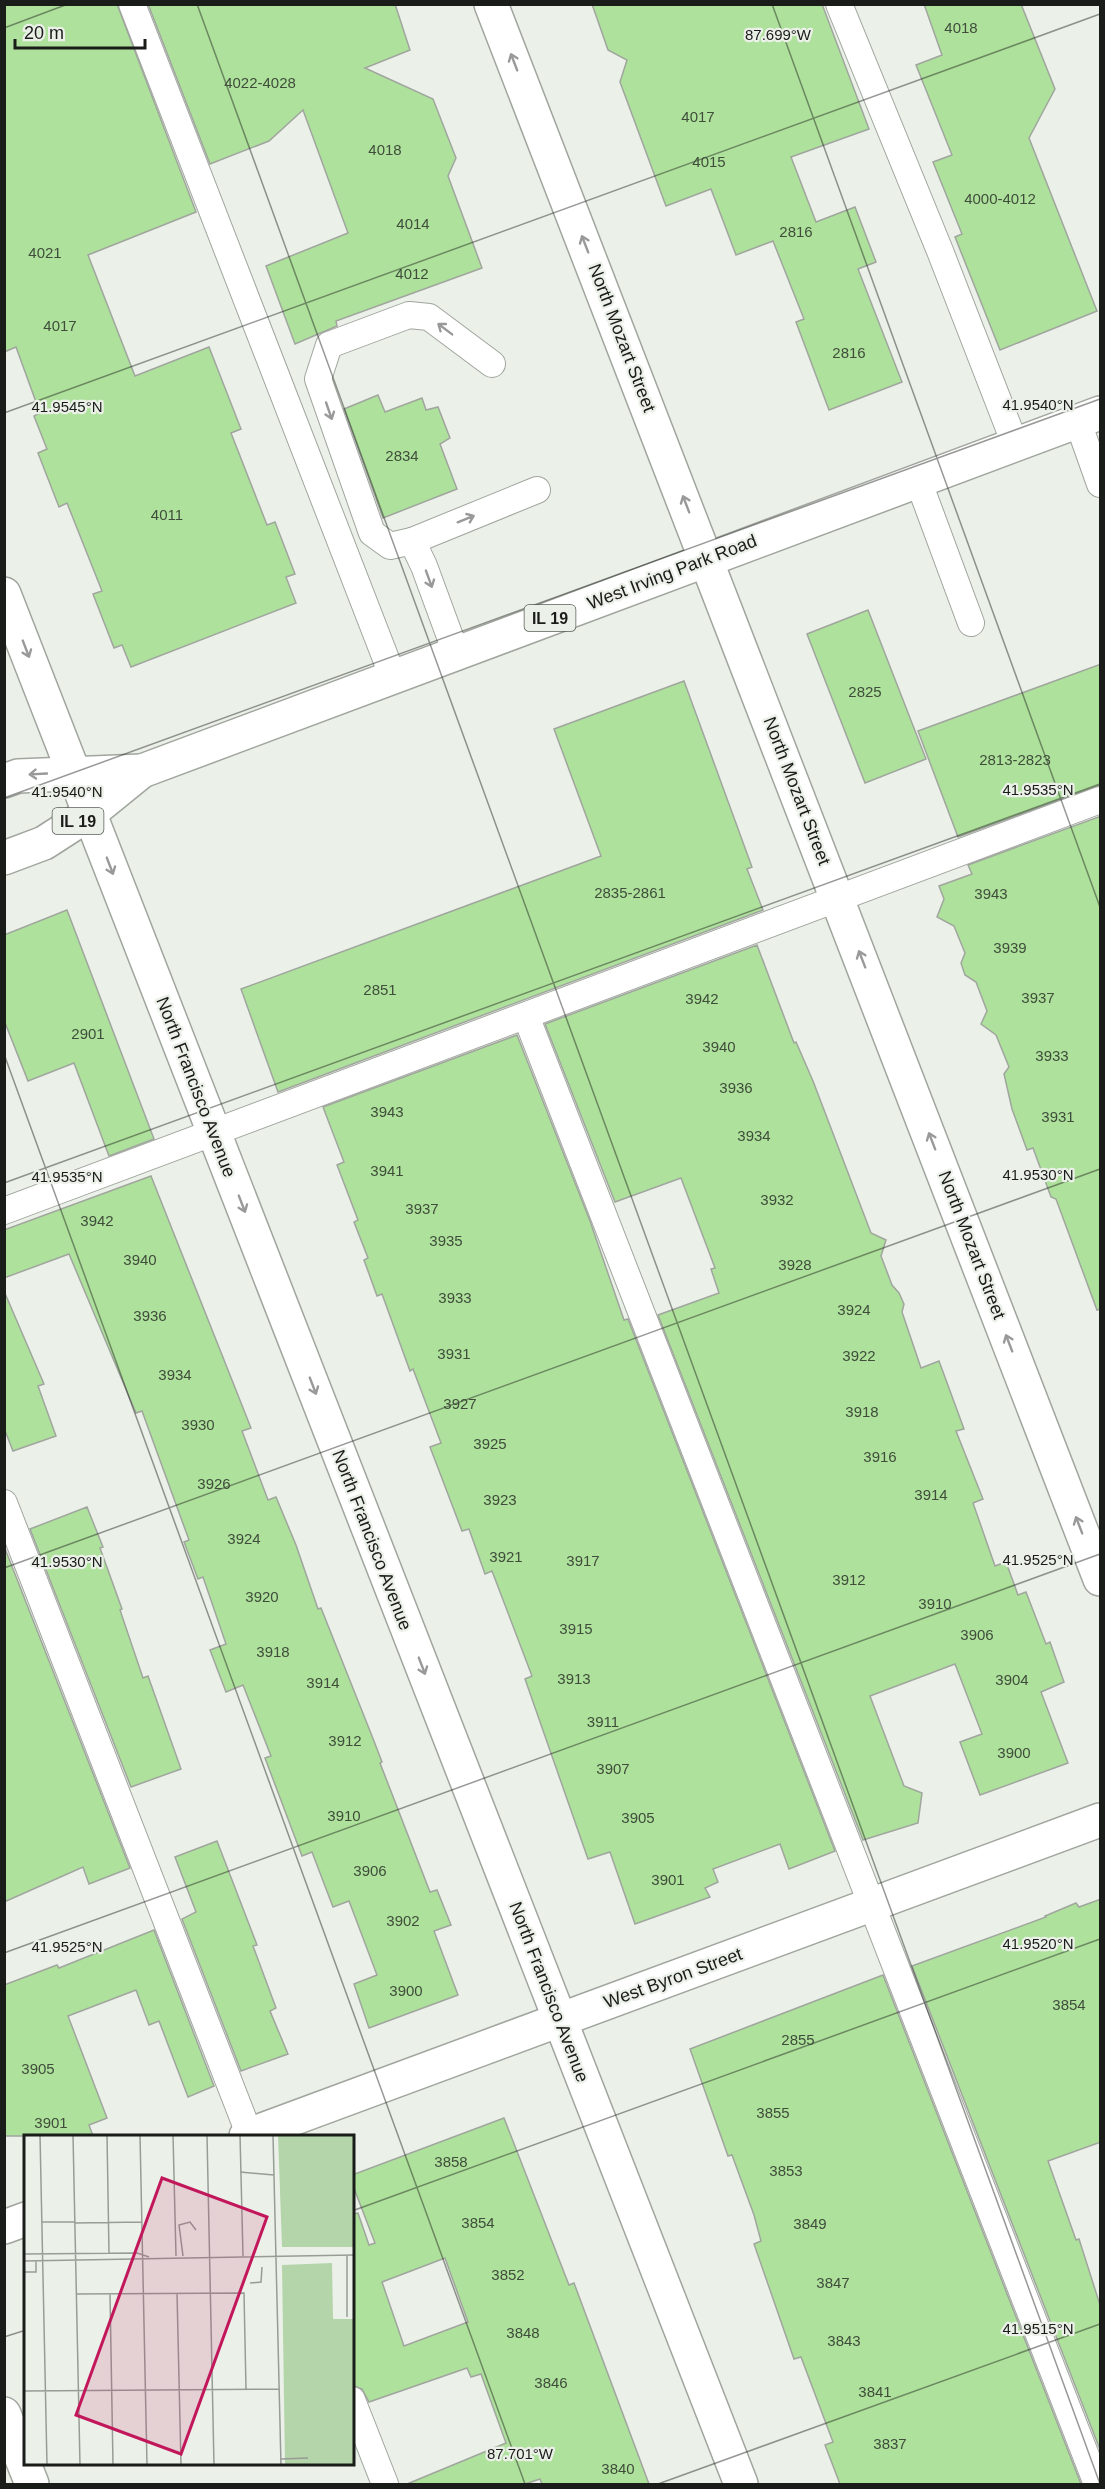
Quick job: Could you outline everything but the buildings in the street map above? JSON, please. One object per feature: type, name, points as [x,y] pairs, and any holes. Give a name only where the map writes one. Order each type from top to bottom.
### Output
[{"type":"street","name":"North Mozart Street","points":[[492,4],[1101,1579]]},
{"type":"street","name":"West Irving Park Road","points":[[4,858],[44,843],[89,814],[142,771],[1089,417]]},
{"type":"street","name":"North Francisco Avenue","points":[[4,594],[741,2484]]},
{"type":"street","name":"West Irving Park Road","points":[[4,781],[18,776],[73,772],[142,771]]},
{"type":"street","name":"West Byron Street","points":[[252,2135],[1101,1820]]},
{"type":"street","points":[[4,2227],[24,2220]]},
{"type":"street","points":[[4,2414],[24,2464]]},
{"type":"street","points":[[24,2465],[32,2484]]},
{"type":"lane","points":[[132,4],[393,677]]},
{"type":"lane","points":[[839,4],[1016,444]]},
{"type":"lane","points":[[492,364],[429,317],[409,315],[329,345],[318,379],[372,533],[390,546],[412,541],[537,490]]},
{"type":"lane","points":[[1089,417],[1101,484]]},
{"type":"lane","points":[[918,480],[971,623]]},
{"type":"lane","points":[[412,541],[424,566],[456,653]]},
{"type":"lane","points":[[4,1211],[1101,800]]},
{"type":"lane","points":[[526,1016],[1097,2484]]},
{"type":"lane","points":[[4,1503],[249,2135]]},
{"type":"lane","points":[[354,2405],[385,2484]]}]
